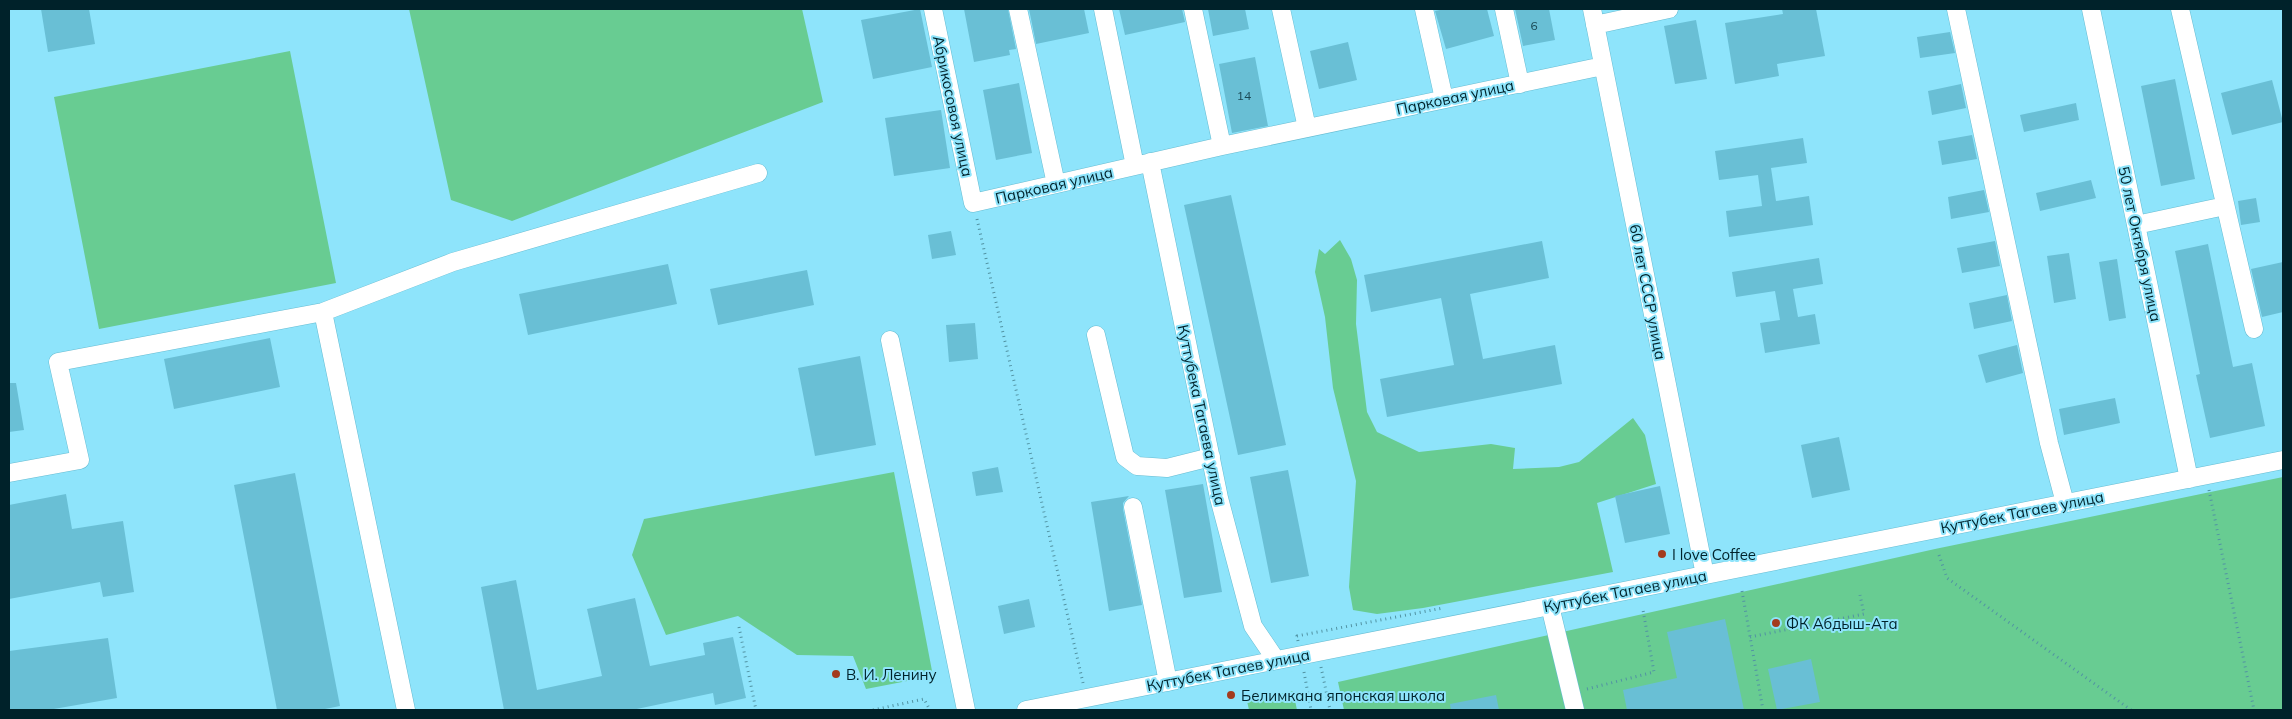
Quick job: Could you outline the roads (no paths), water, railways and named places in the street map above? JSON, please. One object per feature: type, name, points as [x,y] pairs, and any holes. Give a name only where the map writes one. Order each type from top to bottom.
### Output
[{"type":"street","name":"Абрикосовоя улица","points":[[933,9],[973,203]]},
{"type":"street","points":[[1018,9],[1056,184]]},
{"type":"street","points":[[1103,9],[1143,164]]},
{"type":"street","points":[[1193,9],[1222,146]]},
{"type":"street","points":[[1281,9],[1307,128]]},
{"type":"street","points":[[1424,9],[1444,99]]},
{"type":"street","points":[[1504,9],[1520,84]]},
{"type":"street","points":[[1594,17],[1669,9]]},
{"type":"street","points":[[1956,9],[2049,443],[2065,503]]},
{"type":"street","name":"50 лет Октября улица","points":[[2091,9],[2189,479]]},
{"type":"street","points":[[2180,9],[2254,329]]},
{"type":"street","name":"60 лет СССР улица","points":[[1594,17],[1705,575]]},
{"type":"street","name":"Парковая улица","points":[[973,203],[1222,146],[1603,66]]},
{"type":"street","name":"Куттубека Тагаева улица","points":[[1143,164],[1219,498],[1253,626],[1276,660]]},
{"type":"street","points":[[9,473],[80,460],[58,362],[324,312],[453,262],[758,173]]},
{"type":"street","points":[[2136,225],[2226,206]]},
{"type":"street","points":[[324,312],[406,710]]},
{"type":"street","points":[[1096,336],[1125,457],[1137,466],[1167,468],[1211,457]]},
{"type":"street","points":[[890,340],[966,710]]},
{"type":"street","name":"Куттубек Тагаев улица","points":[[1026,710],[2283,460]]},
{"type":"street","points":[[1133,507],[1168,682]]},
{"type":"street","points":[[1550,606],[1575,710]]},
{"type":"place","name":"I love Coffee","points":[[1662,554]]},
{"type":"place","name":"ФК Абдыш-Ата","points":[[1776,623]]},
{"type":"place","name":"В. И. Ленину","points":[[836,674]]},
{"type":"place","name":"Белимкана японская школа","points":[[1231,695]]}]
